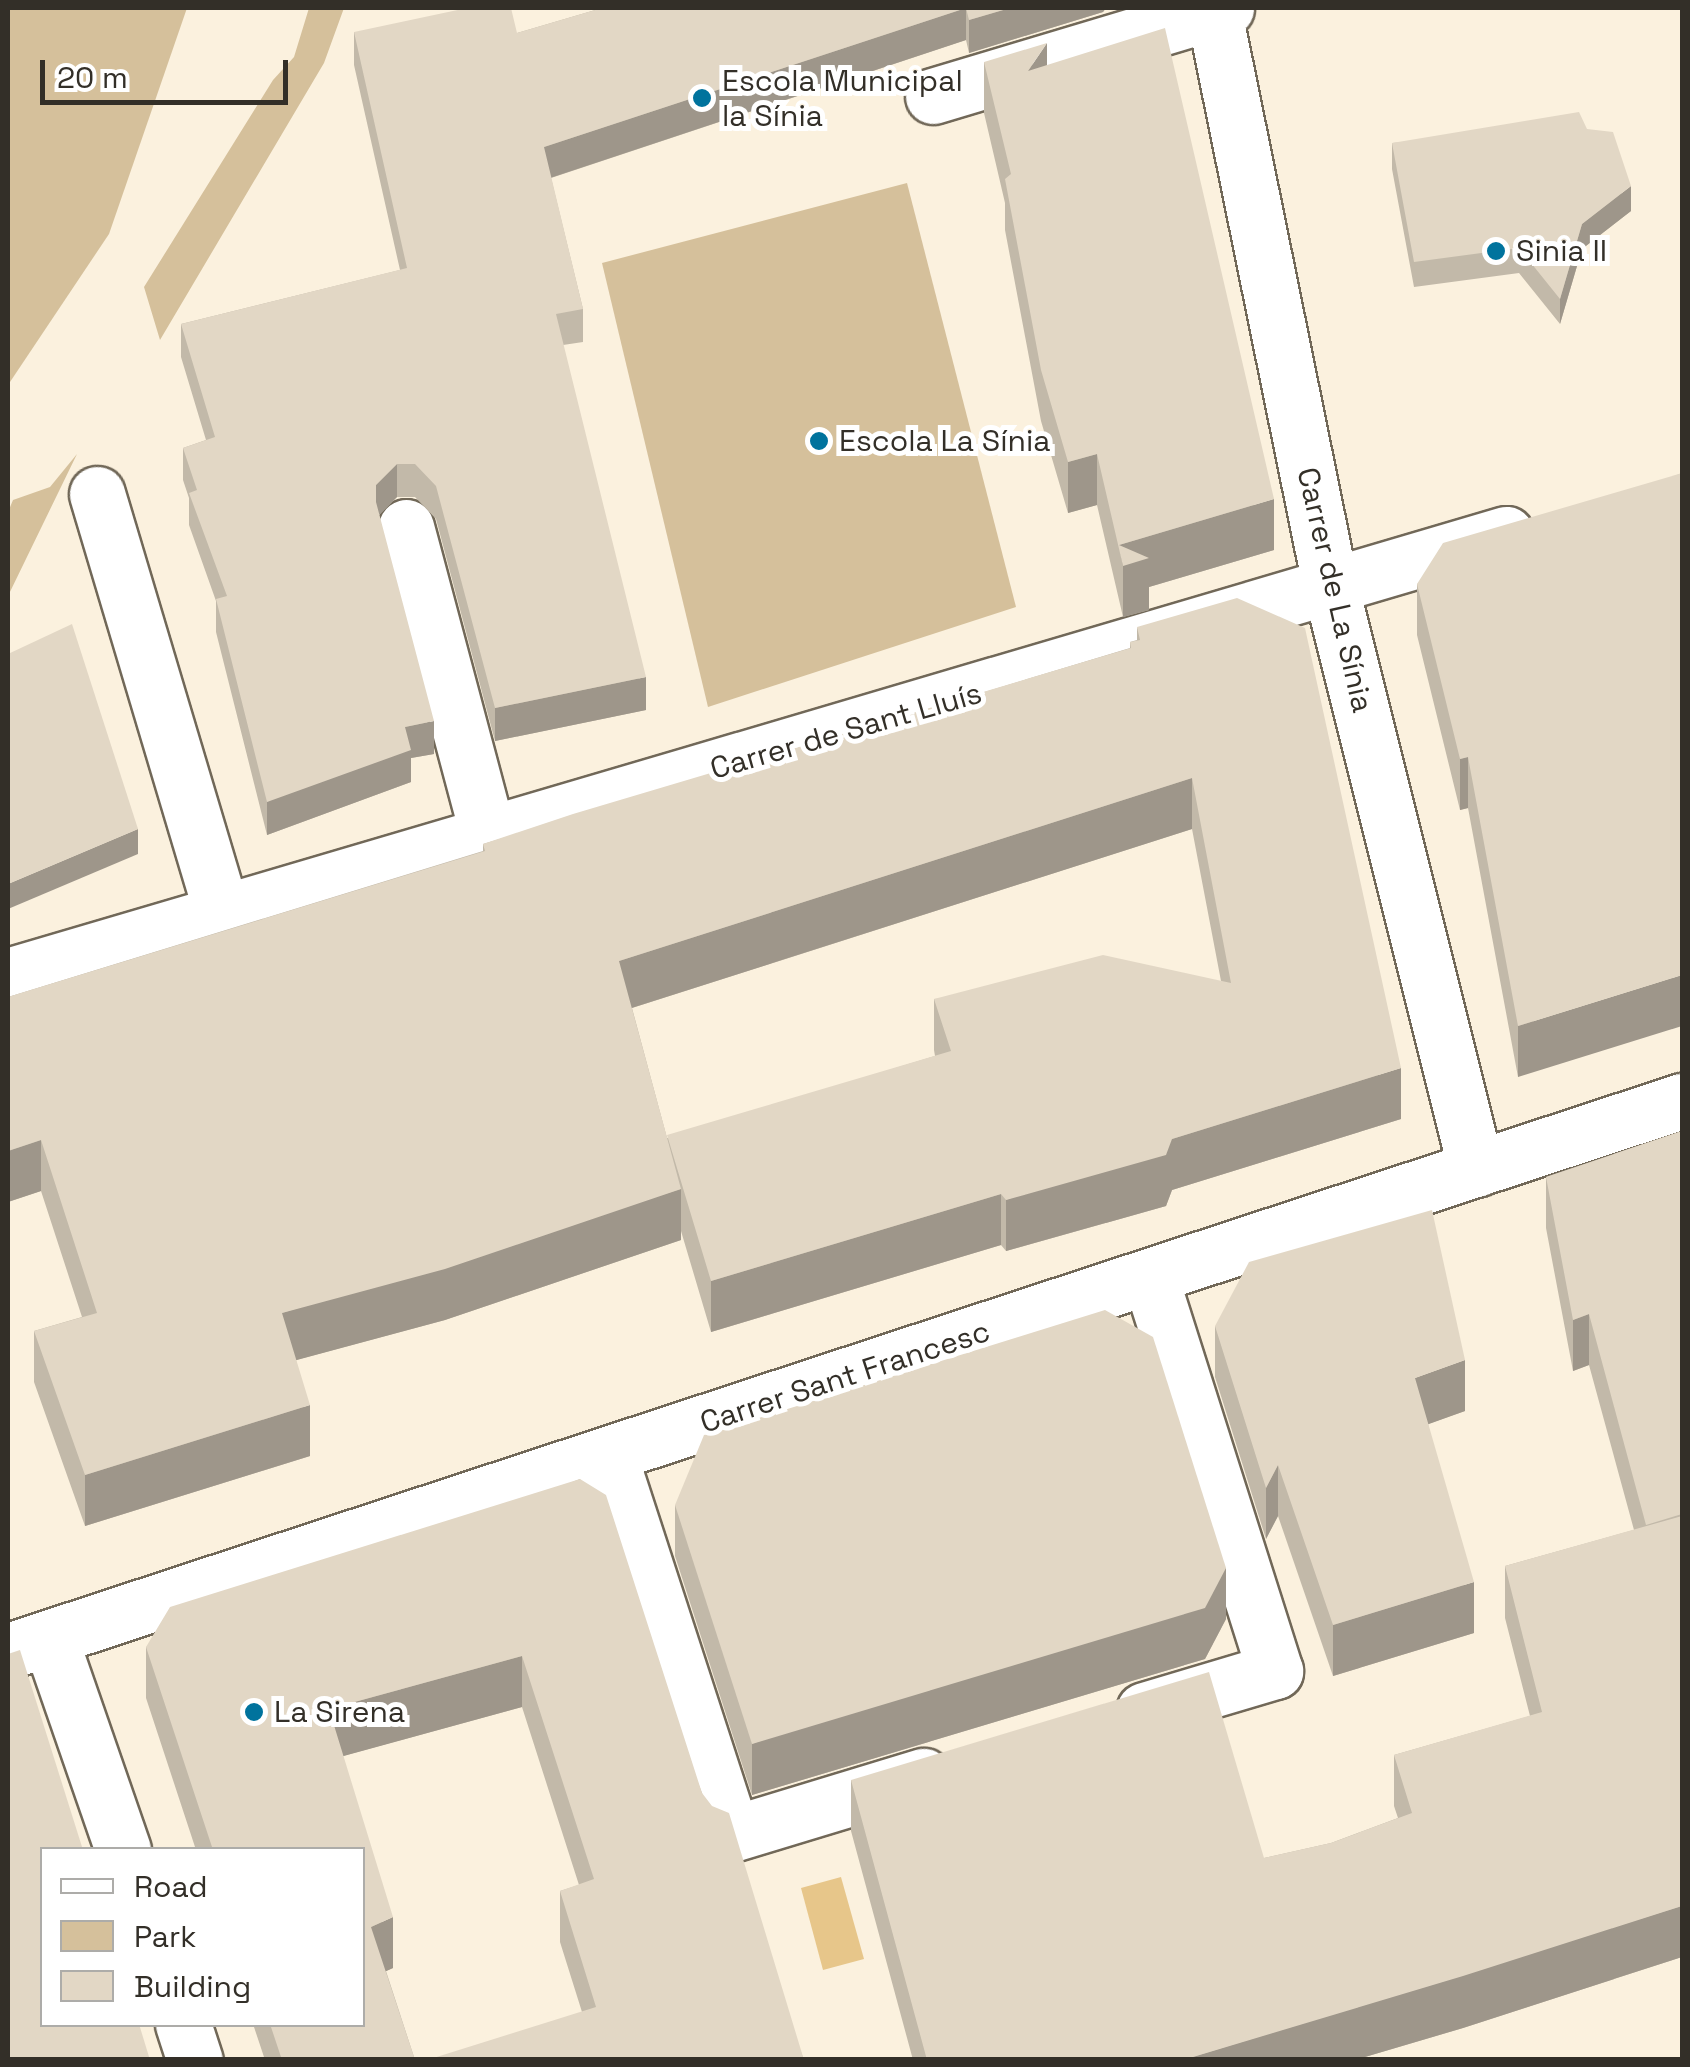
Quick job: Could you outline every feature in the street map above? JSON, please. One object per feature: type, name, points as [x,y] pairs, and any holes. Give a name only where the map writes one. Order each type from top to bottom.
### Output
[{"type":"street","points":[[932,96],[1218,9]]},
{"type":"street","name":"Carrer de La Sínia","points":[[1218,9],[1331,589],[1476,1169]]},
{"type":"street","points":[[96,494],[222,913]]},
{"type":"street","name":"Carrer de Sant Lluís","points":[[8,976],[1331,589],[1558,518]]},
{"type":"street","points":[[406,528],[488,836]]},
{"type":"street","name":"Carrer Sant Francesc","points":[[29,1645],[1682,1101]]},
{"type":"street","points":[[1088,1727],[1275,1670],[1150,1276]]},
{"type":"street","points":[[610,1455],[732,1834],[975,1760]]},
{"type":"street","points":[[29,1645],[122,1847]]},
{"type":"street","points":[[184,2027],[195,2060]]},
{"type":"green space","points":[[8,8],[187,8],[109,234],[8,385]]},
{"type":"green space","points":[[309,8],[344,8],[324,63],[160,340],[144,287],[273,80],[294,57]]},
{"type":"green space","points":[[907,183],[1016,607],[708,707],[602,263]]},
{"type":"green space","points":[[77,454],[8,596],[8,512],[13,500],[50,487]]},
{"type":"shaded area","points":[[841,1877],[864,1959],[823,1970],[801,1888]]},
{"type":"building","points":[[467,8],[511,8],[517,33],[602,8],[966,8],[544,147],[583,309],[556,314],[646,677],[495,708],[436,486],[415,464],[397,464],[376,485],[376,502],[434,721],[405,727],[411,750],[267,802],[216,599],[227,596],[189,493],[197,490],[183,448],[215,437],[181,324],[407,268],[354,32]]},
{"type":"building","points":[[966,8],[1010,8],[969,20]]},
{"type":"building","points":[[1165,28],[1274,499],[1119,545],[1149,558],[1123,566],[1097,454],[1068,462],[1041,370],[1005,179],[1011,174],[984,62],[1047,43],[1028,71]]},
{"type":"building","points":[[1579,112],[1587,129],[1613,132],[1631,186],[1582,224],[1560,299],[1519,248],[1414,262],[1392,143]]},
{"type":"building","points":[[1682,473],[1682,975],[1518,1026],[1468,757],[1460,759],[1417,584],[1443,543]]},
{"type":"building","points":[[1237,598],[1305,628],[1401,1068],[1172,1139],[1166,1155],[1006,1200],[1001,1194],[711,1281],[667,1135],[951,1051],[934,999],[1103,955],[1231,983],[1192,778],[619,961],[681,1189],[445,1269],[282,1313],[310,1405],[85,1475],[34,1331],[97,1313],[41,1140],[8,1151],[8,997],[485,851],[483,844],[573,814],[1131,648],[1130,642],[1140,640],[1137,627]]},
{"type":"building","points":[[72,624],[138,829],[8,884],[8,654]]},
{"type":"building","points":[[1682,1131],[1682,1514],[1646,1525],[1589,1314],[1573,1320],[1546,1177]]},
{"type":"building","points":[[1432,1210],[1465,1360],[1415,1378],[1474,1582],[1333,1625],[1278,1465],[1266,1488],[1215,1326],[1249,1262]]},
{"type":"building","points":[[1105,1310],[1153,1337],[1226,1568],[1205,1608],[752,1744],[675,1505],[704,1435]]},
{"type":"building","points":[[580,1479],[606,1495],[702,1793],[712,1806],[729,1813],[804,2060],[427,2060],[596,2007],[560,1891],[594,1879],[522,1656],[329,1709],[393,1917],[371,1927],[415,2060],[282,2060],[271,2027],[365,2027],[365,1847],[212,1847],[146,1647],[170,1607]]},
{"type":"building","points":[[1682,1516],[1682,1906],[1183,2060],[927,2060],[851,1780],[1209,1672],[1264,1858],[1331,1843],[1412,1813],[1394,1755],[1542,1712],[1505,1566]]},
{"type":"building","points":[[20,1650],[82,1847],[40,1847],[40,2027],[140,2027],[150,2060],[8,2060],[8,1654]]},
{"type":"place","name":"Escola Municipal la Sínia","points":[[702,98]]},
{"type":"place","name":"Sinia II","points":[[1496,251]]},
{"type":"place","name":"Escola La Sínia","points":[[819,441]]},
{"type":"place","name":"La Sirena","points":[[254,1712]]}]
